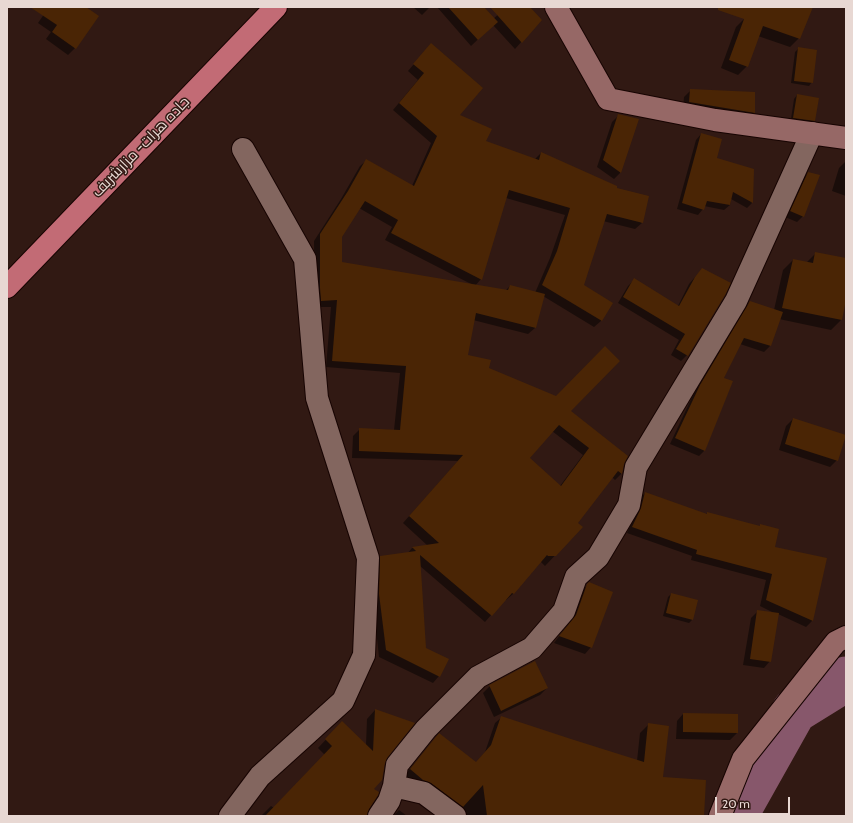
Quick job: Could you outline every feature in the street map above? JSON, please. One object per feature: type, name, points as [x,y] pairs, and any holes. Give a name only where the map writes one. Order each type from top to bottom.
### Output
[{"type":"highway","name":"جاده هرات- مزارشریف","points":[[7,287],[276,7]]},
{"type":"street","points":[[556,7],[608,99],[715,120],[846,138]]},
{"type":"street","points":[[379,816],[389,801],[394,786],[397,765],[426,730],[478,677],[532,648],[564,611],[576,577],[598,557],[629,505],[636,467],[736,302],[812,134]]},
{"type":"street","points":[[230,816],[260,776],[343,701],[364,655],[368,558],[317,398],[305,259],[243,149]]},
{"type":"street","points":[[720,816],[743,759],[836,642],[846,637]]},
{"type":"street","points":[[394,786],[424,793],[456,816]]},
{"type":"building","points":[[30,7],[86,7],[99,16],[76,49],[52,32],[57,25]]},
{"type":"building","points":[[448,7],[484,7],[498,22],[478,40]]},
{"type":"building","points":[[490,7],[530,7],[542,20],[522,43]]},
{"type":"building","points":[[718,7],[813,7],[800,39],[763,26],[748,67],[729,60],[744,19],[718,10]]},
{"type":"building","points":[[431,43],[483,88],[460,115],[492,129],[486,141],[539,160],[541,152],[617,186],[617,188],[649,196],[643,223],[607,214],[584,285],[613,303],[602,321],[542,285],[557,251],[570,208],[509,190],[482,280],[391,233],[398,220],[365,201],[342,237],[342,262],[508,290],[510,285],[545,294],[536,328],[476,313],[468,355],[491,360],[489,368],[556,396],[605,346],[620,361],[571,411],[628,456],[624,464],[622,474],[618,471],[578,523],[583,527],[556,556],[547,555],[514,594],[512,593],[492,616],[420,555],[426,648],[449,659],[440,677],[386,650],[379,594],[380,556],[416,551],[412,547],[439,543],[409,516],[463,455],[359,451],[359,428],[400,430],[406,366],[332,361],[337,300],[321,301],[320,288],[320,234],[348,191],[366,159],[414,186],[437,136],[399,103],[424,73],[413,64]],"holes":[[[559,425],[589,448],[561,486],[530,458]]]},
{"type":"building","points":[[798,47],[817,50],[813,83],[794,81]]},
{"type":"building","points":[[690,89],[755,92],[755,113],[689,102]]},
{"type":"building","points":[[797,94],[819,98],[815,121],[793,118]]},
{"type":"building","points":[[618,114],[639,119],[621,173],[603,160]]},
{"type":"building","points":[[701,133],[722,139],[717,158],[754,169],[753,203],[733,192],[730,205],[707,201],[704,210],[682,203]]},
{"type":"building","points":[[808,172],[820,175],[804,217],[790,211]]},
{"type":"building","points":[[815,252],[846,258],[846,300],[842,320],[782,308],[793,259],[813,263]]},
{"type":"building","points":[[702,268],[731,283],[688,356],[676,349],[685,334],[623,297],[634,278],[679,306],[695,277]]},
{"type":"building","points":[[750,301],[783,312],[771,346],[744,338],[724,378],[733,381],[705,451],[675,438],[700,385]]},
{"type":"building","points":[[793,418],[846,435],[838,461],[785,444]]},
{"type":"building","points":[[645,492],[707,514],[707,512],[760,526],[760,524],[779,529],[775,547],[827,558],[813,621],[766,600],[772,574],[696,554],[697,550],[632,527],[641,508]]},
{"type":"building","points":[[589,582],[613,592],[592,648],[559,636],[576,615]]},
{"type":"building","points":[[671,593],[698,600],[693,620],[666,613]]},
{"type":"building","points":[[757,610],[779,613],[771,662],[750,659]]},
{"type":"building","points":[[535,661],[548,688],[501,711],[489,685]]},
{"type":"building","points":[[375,709],[415,723],[387,758],[382,780],[374,789],[379,792],[378,795],[369,809],[367,816],[265,816],[332,746],[325,739],[342,721],[373,751]]},
{"type":"building","points":[[683,713],[738,714],[738,733],[683,732]]},
{"type":"building","points":[[501,716],[644,762],[648,723],[669,726],[663,777],[706,780],[704,816],[487,816],[483,785],[463,807],[431,783],[423,780],[410,769],[439,733],[476,762],[491,745]]},
{"type":"waterway","points":[[735,816],[794,711],[846,679]]}]
